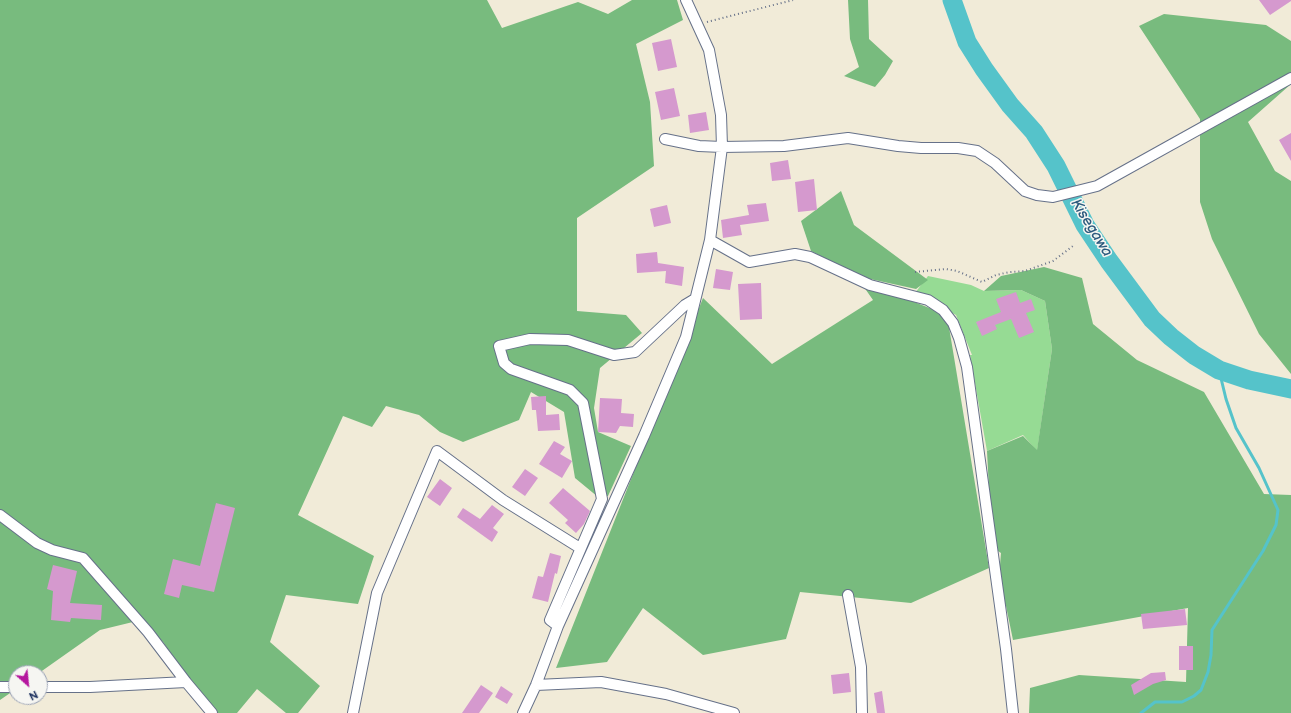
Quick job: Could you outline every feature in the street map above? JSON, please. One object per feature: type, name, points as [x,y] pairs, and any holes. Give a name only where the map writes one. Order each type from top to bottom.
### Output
[{"type":"street","points":[[523,713],[536,685],[558,626],[644,436],[686,337],[710,240],[722,147],[721,115],[709,50],[686,0]]},
{"type":"street","points":[[665,139],[699,146],[722,147],[784,146],[848,138],[906,147],[958,148],[977,151],[995,163],[1025,191],[1053,197],[1082,191],[1097,186],[1291,78]]},
{"type":"street","points":[[710,240],[750,262],[795,254],[810,257],[870,285],[928,300],[943,310],[953,322],[967,367],[1006,649],[1013,713]]},
{"type":"street","points":[[558,626],[550,620],[602,499],[583,403],[570,390],[511,369],[504,363],[499,346],[530,339],[568,340],[614,355],[635,352],[685,305],[695,299]]},
{"type":"street","points":[[353,713],[377,593],[437,451],[503,500],[580,548]]},
{"type":"street","points":[[0,515],[37,543],[52,550],[83,558],[148,632],[212,713]]},
{"type":"street","points":[[848,595],[861,667],[862,713]]},
{"type":"street","points":[[48,687],[90,687],[186,682]]},
{"type":"street","points":[[536,685],[601,682],[666,694],[731,712]]},
{"type":"path","points":[[698,25],[793,0]]},
{"type":"path","points":[[915,272],[946,268],[982,282],[996,274],[1025,271],[1053,261],[1073,246]]},
{"type":"green space","points":[[0,0],[487,0],[502,28],[578,2],[608,14],[632,0],[677,0],[683,20],[636,44],[650,102],[654,166],[577,218],[577,311],[626,315],[642,333],[600,368],[594,408],[598,432],[631,446],[608,496],[598,497],[575,478],[564,412],[531,392],[519,420],[463,442],[440,432],[419,415],[386,406],[372,427],[343,416],[298,515],[374,556],[358,604],[286,595],[270,642],[320,686],[298,713],[286,713],[257,689],[237,713],[212,713],[163,642],[137,621],[100,630],[48,667],[48,665],[8,665],[8,694],[0,700]]},
{"type":"green space","points":[[848,0],[868,0],[869,39],[893,61],[885,75],[875,87],[844,76],[859,67],[850,39]]},
{"type":"green space","points":[[1164,14],[1266,25],[1291,41],[1291,84],[1248,122],[1275,171],[1291,181],[1291,374],[1259,334],[1212,239],[1200,202],[1200,119],[1139,26]]},
{"type":"green space","points":[[841,191],[854,225],[928,280],[916,289],[861,277],[811,251],[801,221]]},
{"type":"green space","points":[[1044,267],[1082,278],[1093,324],[1137,360],[1204,392],[1264,494],[1291,495],[1291,713],[1029,713],[1030,688],[1079,675],[1186,682],[1188,608],[1013,640],[1006,606],[998,589],[1001,553],[992,547],[987,451],[1023,436],[1037,450],[1052,349],[1045,301],[1021,290],[984,291],[1001,276]]},
{"type":"green space","points":[[928,276],[971,285],[984,291],[1021,290],[1045,301],[1052,349],[1037,451],[1023,435],[987,451],[970,355],[972,355],[956,315],[915,293]]},
{"type":"green space","points":[[859,280],[947,315],[989,568],[911,603],[800,592],[786,639],[703,655],[643,608],[607,662],[556,668],[703,298],[772,364],[873,300]]},
{"type":"building","points":[[1259,0],[1291,0],[1291,1],[1270,15]]},
{"type":"building","points":[[671,39],[677,67],[658,71],[652,43]]},
{"type":"building","points":[[674,88],[680,116],[661,120],[655,92]]},
{"type":"building","points":[[706,112],[709,130],[690,133],[688,115]]},
{"type":"building","points":[[1291,133],[1291,161],[1279,140]]},
{"type":"building","points":[[788,160],[791,179],[772,181],[770,163]]},
{"type":"building","points":[[814,179],[817,210],[798,212],[795,182]]},
{"type":"building","points":[[766,203],[769,221],[740,225],[742,235],[723,238],[721,220],[749,215],[747,205]]},
{"type":"building","points":[[667,205],[671,223],[654,227],[650,209]]},
{"type":"building","points":[[657,252],[658,263],[684,267],[682,286],[665,283],[666,271],[637,273],[636,254]]},
{"type":"building","points":[[716,269],[733,272],[730,290],[713,288]]},
{"type":"building","points":[[761,283],[762,319],[740,320],[738,284]]},
{"type":"building","points":[[1016,292],[1020,303],[1031,299],[1035,310],[1026,313],[1034,332],[1019,338],[1011,319],[995,325],[997,329],[982,336],[976,322],[1001,312],[996,299]]},
{"type":"building","points":[[546,396],[546,415],[559,414],[560,430],[538,431],[536,410],[532,410],[531,397]]},
{"type":"building","points":[[600,398],[622,399],[621,413],[634,414],[633,427],[620,426],[616,433],[598,432]]},
{"type":"building","points":[[554,441],[565,447],[560,454],[572,461],[562,478],[539,464]]},
{"type":"building","points":[[525,469],[538,478],[525,496],[512,487]]},
{"type":"building","points":[[440,479],[452,488],[440,506],[427,497]]},
{"type":"building","points":[[563,488],[590,511],[584,524],[576,533],[565,523],[568,520],[549,503]]},
{"type":"building","points":[[216,503],[235,508],[214,592],[182,585],[179,598],[164,594],[173,559],[200,566]]},
{"type":"building","points":[[492,505],[504,514],[493,528],[498,532],[492,542],[457,517],[463,508],[480,519]]},
{"type":"building","points":[[550,553],[561,556],[548,602],[532,598],[538,576],[543,577]]},
{"type":"building","points":[[53,565],[77,571],[70,603],[102,605],[101,620],[71,618],[70,622],[51,620],[53,591],[47,589]]},
{"type":"building","points":[[1185,609],[1187,625],[1143,629],[1141,614]]},
{"type":"building","points":[[1179,646],[1193,646],[1193,670],[1179,670]]},
{"type":"building","points":[[1165,672],[1166,680],[1153,684],[1134,695],[1131,685],[1151,673]]},
{"type":"building","points":[[849,673],[851,692],[833,694],[831,675]]},
{"type":"building","points":[[481,685],[493,693],[479,713],[462,713]]},
{"type":"building","points":[[501,686],[513,694],[507,704],[495,697]]},
{"type":"building","points":[[882,691],[885,713],[877,713],[874,693]]},
{"type":"waterway","name":"Kisegawa","points":[[952,0],[967,42],[1010,105],[1034,132],[1056,166],[1085,225],[1109,261],[1152,319],[1171,337],[1194,355],[1219,370],[1249,380],[1291,389]]},
{"type":"waterway","points":[[1141,713],[1155,702],[1182,702],[1194,696],[1201,690],[1208,672],[1211,655],[1212,630],[1263,551],[1276,525],[1278,510],[1259,468],[1236,428],[1226,399],[1219,370]]}]
